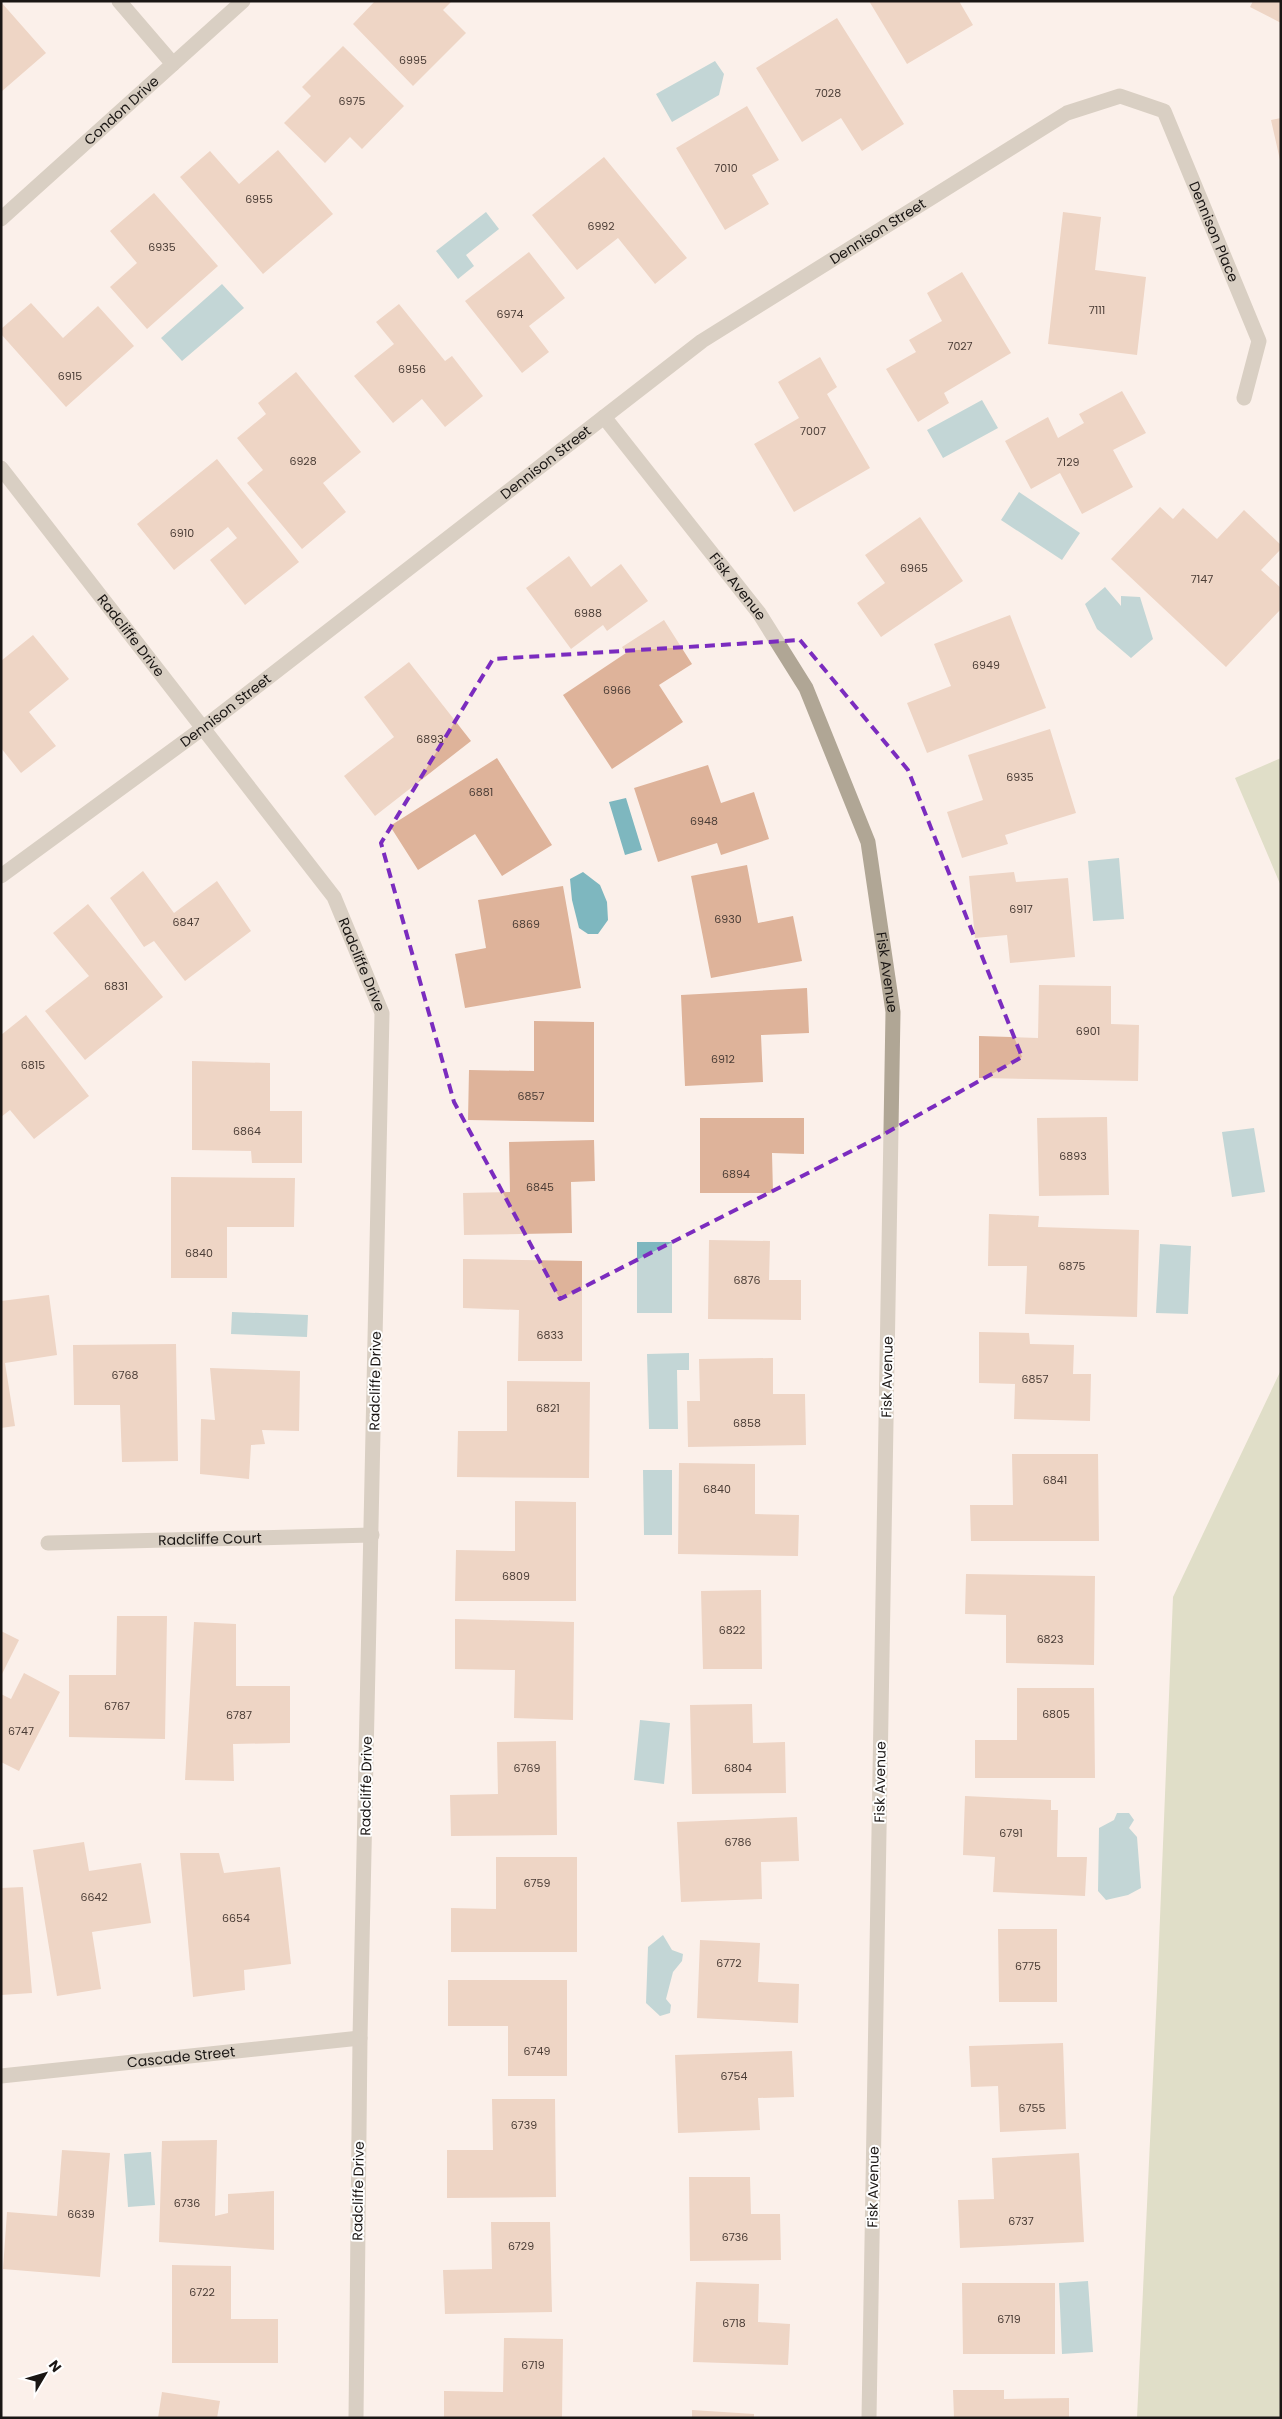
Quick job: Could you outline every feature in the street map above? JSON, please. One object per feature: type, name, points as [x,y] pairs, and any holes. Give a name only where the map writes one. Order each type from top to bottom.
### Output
[{"type":"street","points":[[119,1],[173,64]]},
{"type":"street","name":"Condon Drive","points":[[1,219],[243,1]]},
{"type":"street","name":"Dennison Place","points":[[1120,96],[1164,111],[1259,341],[1244,398]]},
{"type":"street","name":"Dennison Street","points":[[1,876],[203,728],[702,341],[1067,113],[1120,96]]},
{"type":"street","name":"Fisk Avenue","points":[[604,417],[759,613],[806,688],[868,842],[893,1012],[869,2418]]},
{"type":"street","name":"Radcliffe Drive","points":[[1,468],[334,897],[382,1013],[360,2038],[356,2418]]},
{"type":"street","name":"Radcliffe Court","points":[[48,1543],[372,1535]]},
{"type":"street","name":"Cascade Street","points":[[1,2076],[360,2038]]},
{"type":"highlighted area","points":[[800,640],[908,770],[1022,1057],[879,1137],[560,1299],[454,1102],[381,843],[493,659]]},
{"type":"green space","points":[[1281,758],[1281,886],[1235,778]]},
{"type":"green space","points":[[1281,1370],[1281,2418],[1137,2418],[1173,1597]]},
{"type":"water","points":[[715,61],[724,74],[719,95],[672,122],[656,94]]},
{"type":"water","points":[[486,212],[499,229],[466,255],[474,266],[458,279],[436,251]]},
{"type":"water","points":[[222,284],[244,308],[182,361],[161,338]]},
{"type":"water","points":[[982,400],[998,428],[943,458],[927,430]]},
{"type":"water","points":[[1019,492],[1080,533],[1062,560],[1001,520]]},
{"type":"water","points":[[1105,587],[1121,606],[1121,596],[1140,597],[1153,639],[1131,658],[1097,629],[1085,604]]},
{"type":"water","points":[[626,798],[642,850],[625,855],[609,802]]},
{"type":"water","points":[[1119,858],[1124,919],[1093,921],[1088,861]]},
{"type":"water","points":[[583,872],[600,885],[607,902],[608,920],[598,934],[588,934],[579,928],[572,900],[570,879]]},
{"type":"water","points":[[1254,1128],[1265,1192],[1232,1197],[1222,1132]]},
{"type":"water","points":[[637,1242],[672,1242],[672,1313],[637,1313]]},
{"type":"water","points":[[1160,1244],[1191,1246],[1188,1314],[1156,1313]]},
{"type":"water","points":[[232,1312],[308,1315],[307,1337],[231,1334]]},
{"type":"water","points":[[689,1353],[689,1370],[677,1370],[678,1429],[649,1429],[647,1354]]},
{"type":"water","points":[[643,1470],[672,1470],[672,1535],[644,1535]]},
{"type":"water","points":[[640,1720],[670,1723],[664,1784],[634,1780]]},
{"type":"water","points":[[1117,1813],[1129,1813],[1134,1820],[1129,1828],[1137,1837],[1141,1888],[1128,1895],[1106,1900],[1098,1891],[1099,1828],[1114,1820]]},
{"type":"water","points":[[663,1935],[672,1950],[683,1954],[682,1961],[673,1972],[666,1999],[671,2005],[670,2013],[660,2016],[646,2003],[648,1947]]},
{"type":"water","points":[[151,2152],[155,2205],[128,2207],[124,2154]]},
{"type":"water","points":[[1088,2281],[1093,2352],[1062,2354],[1059,2283]]},
{"type":"building","points":[[375,1],[452,1],[443,10],[466,33],[413,86],[353,24]]},
{"type":"building","points":[[869,1],[959,1],[973,25],[907,64]]},
{"type":"building","points":[[1253,1],[1281,1],[1281,23],[1250,7]]},
{"type":"building","points":[[1,2],[46,53],[1,92]]},
{"type":"building","points":[[837,18],[904,124],[862,151],[841,118],[802,142],[756,68]]},
{"type":"building","points":[[343,46],[404,106],[362,149],[350,137],[325,163],[284,123],[311,96],[302,87]]},
{"type":"building","points":[[747,106],[779,160],[752,175],[769,204],[725,230],[676,148]]},
{"type":"building","points":[[1281,118],[1281,160],[1280,160],[1271,120]]},
{"type":"building","points":[[278,150],[333,214],[263,274],[180,177],[210,151],[239,184]]},
{"type":"building","points":[[604,157],[687,258],[655,284],[618,238],[577,270],[532,215]]},
{"type":"building","points":[[154,193],[218,266],[147,329],[110,287],[137,263],[110,231]]},
{"type":"building","points":[[1063,212],[1101,217],[1095,270],[1146,277],[1137,355],[1048,344]]},
{"type":"building","points":[[529,252],[565,298],[529,326],[549,352],[522,373],[465,301]]},
{"type":"building","points":[[962,272],[1011,353],[944,393],[949,403],[918,422],[886,369],[916,352],[909,340],[942,321],[927,293]]},
{"type":"building","points":[[31,303],[63,338],[98,306],[134,346],[66,407],[1,334],[1,329]]},
{"type":"building","points":[[399,304],[445,361],[452,356],[483,396],[445,427],[422,399],[393,423],[354,376],[394,344],[376,322]]},
{"type":"building","points":[[820,357],[837,387],[827,394],[870,468],[794,512],[754,444],[799,418],[778,382]]},
{"type":"building","points":[[296,372],[361,452],[323,483],[346,512],[302,549],[247,483],[263,470],[237,438],[266,414],[258,403]]},
{"type":"building","points":[[1122,391],[1146,433],[1113,450],[1133,487],[1082,514],[1060,473],[1031,489],[1005,441],[1048,417],[1058,438],[1084,423],[1079,414]]},
{"type":"building","points":[[217,459],[299,562],[245,605],[210,560],[237,538],[228,527],[174,570],[137,524]]},
{"type":"building","points":[[1160,507],[1173,519],[1183,508],[1217,539],[1244,510],[1281,545],[1281,549],[1261,570],[1281,588],[1281,609],[1226,667],[1111,559]]},
{"type":"building","points":[[920,517],[963,581],[881,637],[857,603],[885,583],[865,555]]},
{"type":"building","points":[[569,556],[591,587],[621,564],[648,601],[607,631],[603,625],[571,649],[526,588]]},
{"type":"building","points":[[1010,615],[1046,708],[927,753],[907,703],[951,686],[934,644]]},
{"type":"building","points":[[664,620],[692,664],[659,685],[683,722],[612,769],[563,695],[626,653],[622,647]]},
{"type":"building","points":[[33,635],[69,679],[29,712],[56,746],[21,773],[1,748],[1,661]]},
{"type":"building","points":[[409,662],[471,741],[375,816],[344,776],[394,737],[364,697]]},
{"type":"building","points":[[1050,729],[1076,813],[1005,835],[1008,844],[962,858],[947,812],[983,800],[968,755]]},
{"type":"building","points":[[497,758],[552,845],[502,876],[475,834],[418,870],[390,826]]},
{"type":"building","points":[[708,765],[721,803],[754,792],[769,839],[721,855],[717,843],[658,862],[634,788]]},
{"type":"building","points":[[747,865],[758,923],[793,916],[802,961],[711,978],[691,876]]},
{"type":"building","points":[[143,871],[174,913],[217,881],[251,931],[185,981],[154,941],[144,947],[110,898]]},
{"type":"building","points":[[1014,872],[1016,882],[1068,878],[1075,957],[1010,963],[1007,935],[975,938],[969,876]]},
{"type":"building","points":[[563,886],[581,988],[465,1008],[455,954],[486,948],[478,900]]},
{"type":"building","points":[[88,904],[163,997],[85,1060],[45,1011],[89,976],[53,933]]},
{"type":"building","points":[[1039,985],[1111,986],[1111,1024],[1139,1025],[1138,1081],[979,1078],[979,1036],[1038,1038]]},
{"type":"building","points":[[807,988],[809,1033],[761,1035],[763,1082],[685,1086],[681,995]]},
{"type":"building","points":[[26,1015],[89,1096],[34,1139],[10,1110],[1,1117],[1,1035]]},
{"type":"building","points":[[534,1021],[594,1022],[594,1122],[468,1120],[469,1070],[534,1071]]},
{"type":"building","points":[[192,1061],[270,1063],[270,1111],[302,1111],[302,1163],[252,1163],[251,1151],[192,1150]]},
{"type":"building","points":[[1107,1117],[1109,1195],[1039,1196],[1037,1118]]},
{"type":"building","points":[[700,1118],[804,1118],[804,1154],[772,1153],[773,1193],[700,1193]]},
{"type":"building","points":[[594,1140],[595,1181],[571,1182],[572,1233],[464,1235],[463,1193],[510,1192],[509,1142]]},
{"type":"building","points":[[171,1177],[295,1178],[294,1227],[227,1227],[227,1278],[171,1278]]},
{"type":"building","points":[[989,1214],[1039,1216],[1038,1227],[1139,1230],[1137,1317],[1025,1314],[1027,1266],[988,1266]]},
{"type":"building","points":[[709,1240],[770,1241],[769,1280],[801,1280],[801,1320],[708,1319]]},
{"type":"building","points":[[463,1259],[582,1261],[582,1361],[518,1361],[519,1310],[463,1308]]},
{"type":"building","points":[[49,1295],[57,1355],[5,1363],[15,1426],[1,1428],[1,1301]]},
{"type":"building","points":[[979,1332],[1029,1333],[1030,1344],[1074,1345],[1073,1374],[1091,1374],[1090,1421],[1014,1419],[1015,1384],[979,1383]]},
{"type":"building","points":[[176,1344],[178,1461],[122,1462],[120,1405],[74,1405],[73,1345]]},
{"type":"building","points":[[773,1358],[773,1394],[805,1394],[806,1445],[688,1447],[687,1401],[700,1401],[699,1359]]},
{"type":"building","points":[[210,1368],[300,1371],[299,1431],[262,1430],[265,1444],[251,1445],[249,1479],[200,1474],[201,1419],[215,1420]]},
{"type":"building","points":[[507,1381],[590,1382],[589,1478],[457,1477],[458,1431],[507,1431]]},
{"type":"building","points":[[1012,1454],[1098,1454],[1099,1541],[971,1541],[970,1505],[1013,1505]]},
{"type":"building","points":[[679,1463],[755,1464],[755,1514],[799,1515],[798,1556],[678,1554]]},
{"type":"building","points":[[515,1501],[576,1502],[576,1601],[455,1601],[456,1550],[515,1551]]},
{"type":"building","points":[[966,1574],[1095,1576],[1094,1665],[1006,1663],[1006,1615],[965,1614]]},
{"type":"building","points":[[761,1590],[762,1669],[703,1669],[701,1591]]},
{"type":"building","points":[[117,1616],[167,1616],[165,1739],[69,1737],[69,1675],[116,1675]]},
{"type":"building","points":[[455,1619],[574,1622],[573,1720],[514,1718],[515,1670],[455,1669]]},
{"type":"building","points":[[194,1622],[236,1624],[236,1686],[290,1686],[290,1743],[233,1744],[234,1781],[185,1780]]},
{"type":"building","points":[[1,1631],[19,1640],[1,1676]]},
{"type":"building","points":[[24,1673],[60,1692],[19,1771],[1,1762],[1,1694],[11,1699]]},
{"type":"building","points":[[1017,1688],[1094,1688],[1095,1778],[975,1778],[975,1740],[1017,1740]]},
{"type":"building","points":[[752,1704],[753,1743],[785,1742],[786,1793],[692,1794],[690,1705]]},
{"type":"building","points":[[556,1741],[557,1835],[451,1836],[450,1795],[498,1794],[497,1742]]},
{"type":"building","points":[[965,1796],[1051,1800],[1051,1810],[1058,1810],[1057,1857],[1087,1857],[1085,1896],[993,1892],[995,1857],[963,1855]]},
{"type":"building","points":[[797,1817],[799,1861],[761,1862],[762,1899],[681,1902],[677,1822]]},
{"type":"building","points":[[84,1842],[89,1871],[141,1863],[151,1923],[92,1932],[101,1989],[57,1996],[33,1850]]},
{"type":"building","points":[[180,1853],[219,1853],[224,1873],[280,1867],[291,1964],[244,1970],[245,1990],[193,1997]]},
{"type":"building","points":[[496,1857],[577,1857],[577,1952],[451,1952],[451,1908],[496,1909]]},
{"type":"building","points":[[23,1887],[32,1993],[1,1995],[1,1888]]},
{"type":"building","points":[[998,1929],[1057,1929],[1057,2002],[999,2002]]},
{"type":"building","points":[[700,1940],[760,1943],[758,1982],[799,1984],[798,2023],[697,2018]]},
{"type":"building","points":[[448,1980],[567,1980],[567,2076],[508,2076],[508,2026],[448,2026]]},
{"type":"building","points":[[1063,2043],[1066,2129],[1000,2132],[998,2086],[971,2087],[969,2046]]},
{"type":"building","points":[[792,2051],[794,2097],[758,2098],[760,2130],[678,2133],[675,2055]]},
{"type":"building","points":[[492,2099],[555,2099],[556,2197],[447,2198],[447,2150],[493,2150]]},
{"type":"building","points":[[217,2140],[215,2216],[228,2213],[228,2194],[274,2191],[274,2250],[159,2242],[162,2141]]},
{"type":"building","points":[[62,2150],[110,2153],[100,2277],[3,2269],[7,2212],[57,2216]]},
{"type":"building","points":[[1079,2153],[1084,2242],[960,2248],[958,2200],[994,2199],[992,2158]]},
{"type":"building","points":[[689,2177],[750,2177],[751,2214],[780,2214],[781,2260],[690,2261]]},
{"type":"building","points":[[491,2222],[550,2222],[552,2312],[445,2314],[443,2270],[492,2269]]},
{"type":"building","points":[[172,2265],[231,2266],[231,2319],[278,2319],[278,2363],[172,2363]]},
{"type":"building","points":[[696,2282],[759,2284],[758,2322],[790,2324],[788,2365],[693,2362]]},
{"type":"building","points":[[962,2283],[1055,2283],[1055,2354],[963,2354]]},
{"type":"building","points":[[504,2338],[563,2339],[562,2418],[444,2418],[444,2391],[503,2392]]},
{"type":"building","points":[[953,2390],[1004,2390],[1004,2399],[1069,2398],[1069,2418],[954,2418]]},
{"type":"building","points":[[162,2392],[220,2401],[217,2418],[158,2418]]},
{"type":"building","points":[[692,2410],[754,2414],[754,2418],[692,2418]]}]
